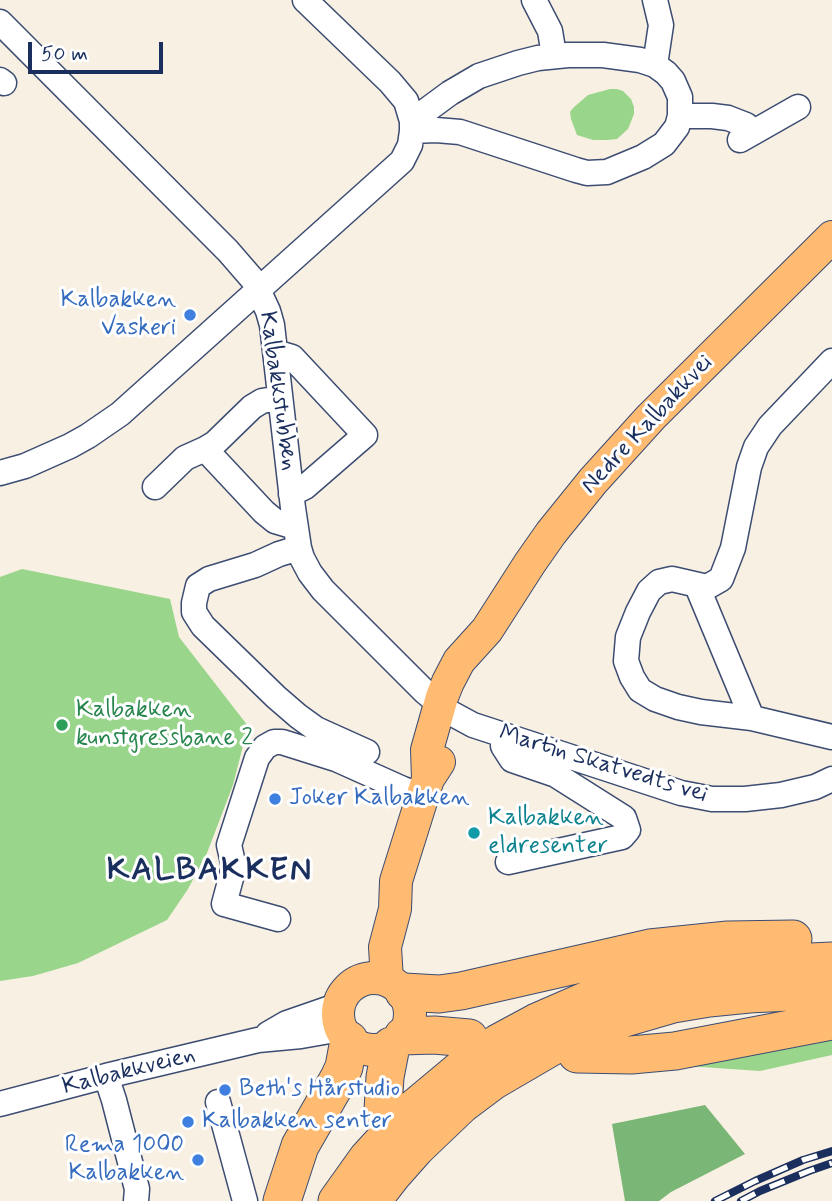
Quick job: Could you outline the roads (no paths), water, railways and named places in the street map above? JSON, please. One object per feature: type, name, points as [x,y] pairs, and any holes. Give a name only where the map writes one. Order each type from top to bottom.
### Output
[{"type":"highway","points":[[395,986],[439,994],[461,991],[611,956],[691,942],[767,938],[832,942]]},
{"type":"highway","points":[[337,1201],[367,1159],[411,1111],[472,1060],[537,1022],[599,995],[665,976],[746,965],[832,961]]},
{"type":"highway","points":[[372,1201],[416,1148],[461,1105],[521,1063],[584,1031],[641,1012],[696,1000],[832,990]]},
{"type":"highway","points":[[282,1201],[300,1146],[344,1067],[346,1015]]},
{"type":"highway","points":[[577,1054],[631,1055],[675,1051],[832,1021]]},
{"type":"highway","points":[[383,1110],[386,1068],[397,1041],[434,1035],[469,1038]]},
{"type":"main road","name":"Nedre Kalbakkvei","points":[[346,1015],[376,915],[396,881],[425,787],[427,750],[449,711],[448,682],[459,661],[486,630],[530,563],[593,481],[651,417],[832,237]]},
{"type":"main road","name":"Nedre Kalbakkvei","points":[[395,986],[385,947],[395,909],[396,881]]},
{"type":"main road","points":[[375,978],[395,986],[408,1001],[411,1010],[408,1028],[397,1041],[380,1050],[359,1047],[346,1015],[364,979],[375,978]]},
{"type":"street","points":[[0,473],[26,466],[88,436],[134,404],[395,169],[406,155],[412,126],[409,107],[399,90],[305,0]]},
{"type":"street","points":[[534,0],[550,31],[554,55]]},
{"type":"street","points":[[655,0],[661,25],[655,65]]},
{"type":"street","name":"Kalbakkstubben","points":[[0,22],[228,251],[259,290],[272,325],[291,494],[302,558],[323,590],[425,692],[449,711]]},
{"type":"street","points":[[554,55],[603,55],[640,60],[655,65],[666,73],[677,87],[680,97],[680,116],[671,136],[653,151],[617,170],[596,173],[576,170],[460,132],[412,126],[450,93],[479,76],[554,55]]},
{"type":"street","points":[[680,116],[728,118],[746,125],[747,136],[798,107]]},
{"type":"street","points":[[275,352],[292,357],[365,435],[305,486],[291,494]]},
{"type":"street","points":[[832,361],[769,426],[756,447],[749,467],[733,548],[721,579],[707,587],[672,579],[659,582],[649,591],[638,612],[628,637],[626,661],[640,690],[655,699],[701,712],[752,718],[832,737]]},
{"type":"street","points":[[155,487],[185,458],[215,443],[252,407],[262,401],[280,398]]},
{"type":"street","points":[[205,449],[264,512],[297,537],[279,554],[255,565],[214,576],[198,586],[194,612],[203,626],[298,716],[317,729],[367,752]]},
{"type":"street","points":[[697,586],[752,718]]},
{"type":"street","name":"Martin Skatvedts vei","points":[[449,711],[473,725],[503,736],[681,793],[711,799],[781,795],[815,787],[832,779]]},
{"type":"street","points":[[503,736],[503,746],[512,760],[556,775],[624,818],[628,830],[622,837],[509,862]]},
{"type":"street","points":[[278,919],[224,904],[234,867],[229,845],[257,758],[265,747],[274,742],[282,742],[336,759],[403,789],[425,787]]},
{"type":"street","name":"Kalbakkveien","points":[[0,1104],[258,1040],[287,1023],[346,1015]]},
{"type":"street","points":[[106,1076],[137,1189],[136,1201]]},
{"type":"street","points":[[218,1102],[245,1201]]},
{"type":"railway","points":[[715,1201],[803,1160],[832,1151]]},
{"type":"railway","points":[[741,1201],[832,1163]]},
{"type":"place","name":"Kalbakken Vaskeri","points":[[190,315]]},
{"type":"place","name":"Kalbakken kunstgressbane 2","points":[[62,725]]},
{"type":"place","name":"Joker Kalbakken","points":[[275,799]]},
{"type":"place","name":"Kalbakken eldresenter","points":[[474,833]]},
{"type":"place","name":"Beth's Hårstudio","points":[[225,1090]]},
{"type":"place","name":"Kalbakken senter","points":[[188,1122]]},
{"type":"place","name":"Rema 1000 Kalbakken","points":[[198,1160]]},
{"type":"district","name":"KALBAKKEN","points":[[210,872]]}]
